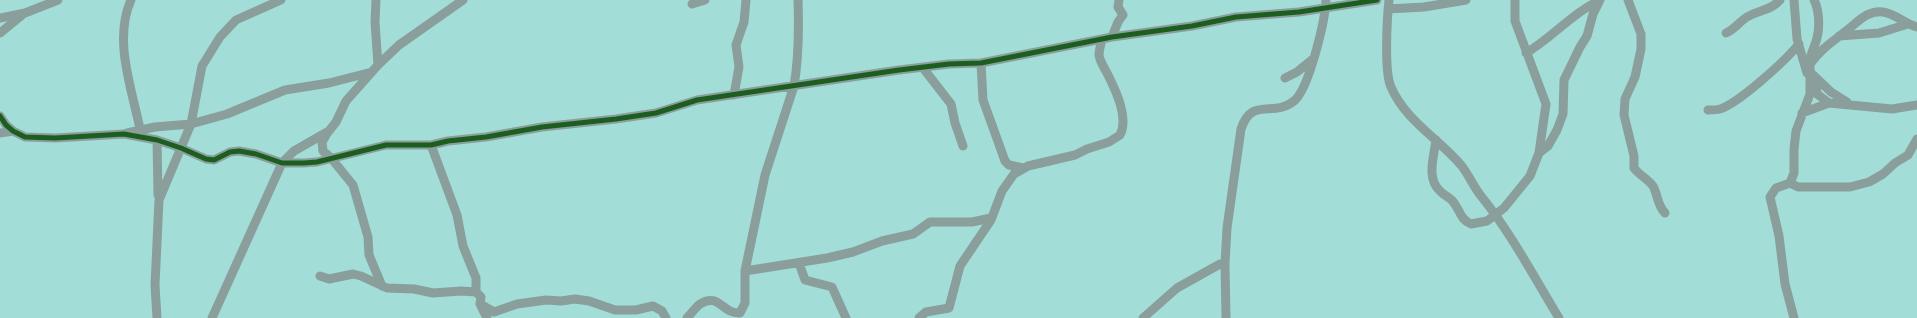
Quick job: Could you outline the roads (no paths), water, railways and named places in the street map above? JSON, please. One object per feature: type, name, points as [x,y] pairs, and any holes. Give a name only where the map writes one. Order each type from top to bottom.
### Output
[{"type":"street","points":[[0,18],[25,13],[58,0]]},
{"type":"street","points":[[131,0],[125,17],[123,40],[127,70],[140,129]]},
{"type":"street","points":[[159,200],[191,124],[202,66],[220,37],[236,20],[251,15],[281,0]]},
{"type":"street","points":[[375,68],[376,0]]},
{"type":"street","points":[[382,286],[369,255],[368,237],[354,185],[323,151],[322,142],[336,122],[346,101],[375,68],[399,45],[463,0]]},
{"type":"street","points":[[692,4],[705,0]]},
{"type":"street","points":[[742,0],[745,10]]},
{"type":"street","points":[[734,96],[738,67],[736,45],[743,29],[746,0]]},
{"type":"street","points":[[687,318],[700,304],[708,300],[714,300],[739,316],[745,303],[745,271],[765,175],[794,86],[797,71],[799,27],[798,0]]},
{"type":"street","points":[[1112,37],[1118,22],[1123,15],[1118,7],[1119,0]]},
{"type":"street","points":[[0,117],[13,131],[25,137],[55,138],[97,134],[124,134],[157,140],[181,148],[206,159],[214,160],[230,152],[239,151],[270,158],[282,163],[317,162],[386,145],[431,145],[448,141],[486,137],[542,127],[616,119],[656,113],[697,100],[734,96],[806,83],[949,64],[981,63],[1112,37],[1192,26],[1236,17],[1299,12],[1326,3],[1377,0]]},
{"type":"street","points":[[1466,0],[1424,7],[1388,4],[1387,48],[1390,86],[1414,121],[1461,165],[1480,195],[1496,215],[1559,318]]},
{"type":"street","points":[[1436,140],[1431,171],[1434,185],[1438,190],[1452,199],[1461,218],[1465,222],[1476,224],[1487,221],[1496,215],[1530,176],[1540,153],[1546,104],[1515,21],[1515,0]]},
{"type":"street","points":[[1628,0],[1640,26],[1641,40],[1635,77],[1625,99],[1624,115],[1628,138],[1634,156],[1634,168],[1651,184],[1655,190],[1660,207],[1665,213]]},
{"type":"street","points":[[1726,33],[1737,28],[1746,17],[1768,9],[1777,4],[1780,0]]},
{"type":"street","points":[[1794,0],[1799,44],[1812,75],[1817,94],[1829,103]]},
{"type":"street","points":[[1790,183],[1794,174],[1795,140],[1802,113],[1810,94],[1812,75],[1811,52],[1818,32],[1817,8],[1814,0]]},
{"type":"street","points":[[1526,53],[1537,47],[1585,8],[1600,1]]},
{"type":"street","points":[[1540,153],[1548,146],[1557,130],[1563,114],[1564,80],[1587,36],[1592,14],[1600,1]]},
{"type":"street","points":[[1226,318],[1225,264],[1229,208],[1244,120],[1247,114],[1253,111],[1279,108],[1293,102],[1302,90],[1313,60],[1326,3]]},
{"type":"street","points":[[1812,75],[1829,42],[1868,14],[1876,12],[1890,14],[1913,25]]},
{"type":"street","points":[[0,33],[25,13]]},
{"type":"street","points":[[1838,36],[1879,33],[1913,25]]},
{"type":"street","points":[[919,318],[926,312],[949,308],[960,266],[992,218],[1006,184],[1014,174],[1022,168],[1075,155],[1087,148],[1109,142],[1120,135],[1124,125],[1123,115],[1114,88],[1102,64],[1099,54],[1102,39]]},
{"type":"street","points":[[1708,110],[1720,109],[1733,102],[1779,65],[1799,44]]},
{"type":"street","points":[[1285,78],[1313,60]]},
{"type":"street","points":[[981,63],[982,100],[1005,161],[1009,165],[1022,168]]},
{"type":"street","points":[[124,134],[140,129],[191,124],[227,114],[285,90],[329,83],[375,68]]},
{"type":"street","points":[[923,68],[951,104],[954,123],[963,146]]},
{"type":"street","points":[[797,71],[806,83]]},
{"type":"street","points":[[1812,75],[1831,92],[1851,104]]},
{"type":"street","points":[[1802,113],[1829,103],[1892,109],[1917,105]]},
{"type":"street","points":[[0,133],[13,131]]},
{"type":"street","points":[[270,158],[294,151],[329,131]]},
{"type":"street","points":[[1794,318],[1785,284],[1780,244],[1770,197],[1772,191],[1790,183],[1798,187],[1862,185],[1880,176],[1895,163],[1914,153],[1917,139]]},
{"type":"street","points":[[157,140],[159,200],[155,284],[157,318]]},
{"type":"street","points":[[431,145],[457,215],[463,246],[476,278],[476,292]]},
{"type":"street","points":[[212,318],[282,163],[294,151]]},
{"type":"street","points":[[745,271],[799,263],[853,252],[882,241],[913,234],[930,222],[972,222],[992,218]]},
{"type":"street","points":[[799,263],[805,280],[832,287],[846,318]]},
{"type":"street","points":[[1143,318],[1187,280],[1220,264],[1225,264]]},
{"type":"street","points":[[320,276],[329,279],[356,275],[387,288],[414,289],[433,293],[461,291],[476,292],[481,297],[480,304],[488,318]]},
{"type":"street","points":[[480,304],[494,312],[527,302],[575,299],[589,301],[615,310],[636,310],[653,306],[662,311],[666,318]]}]
